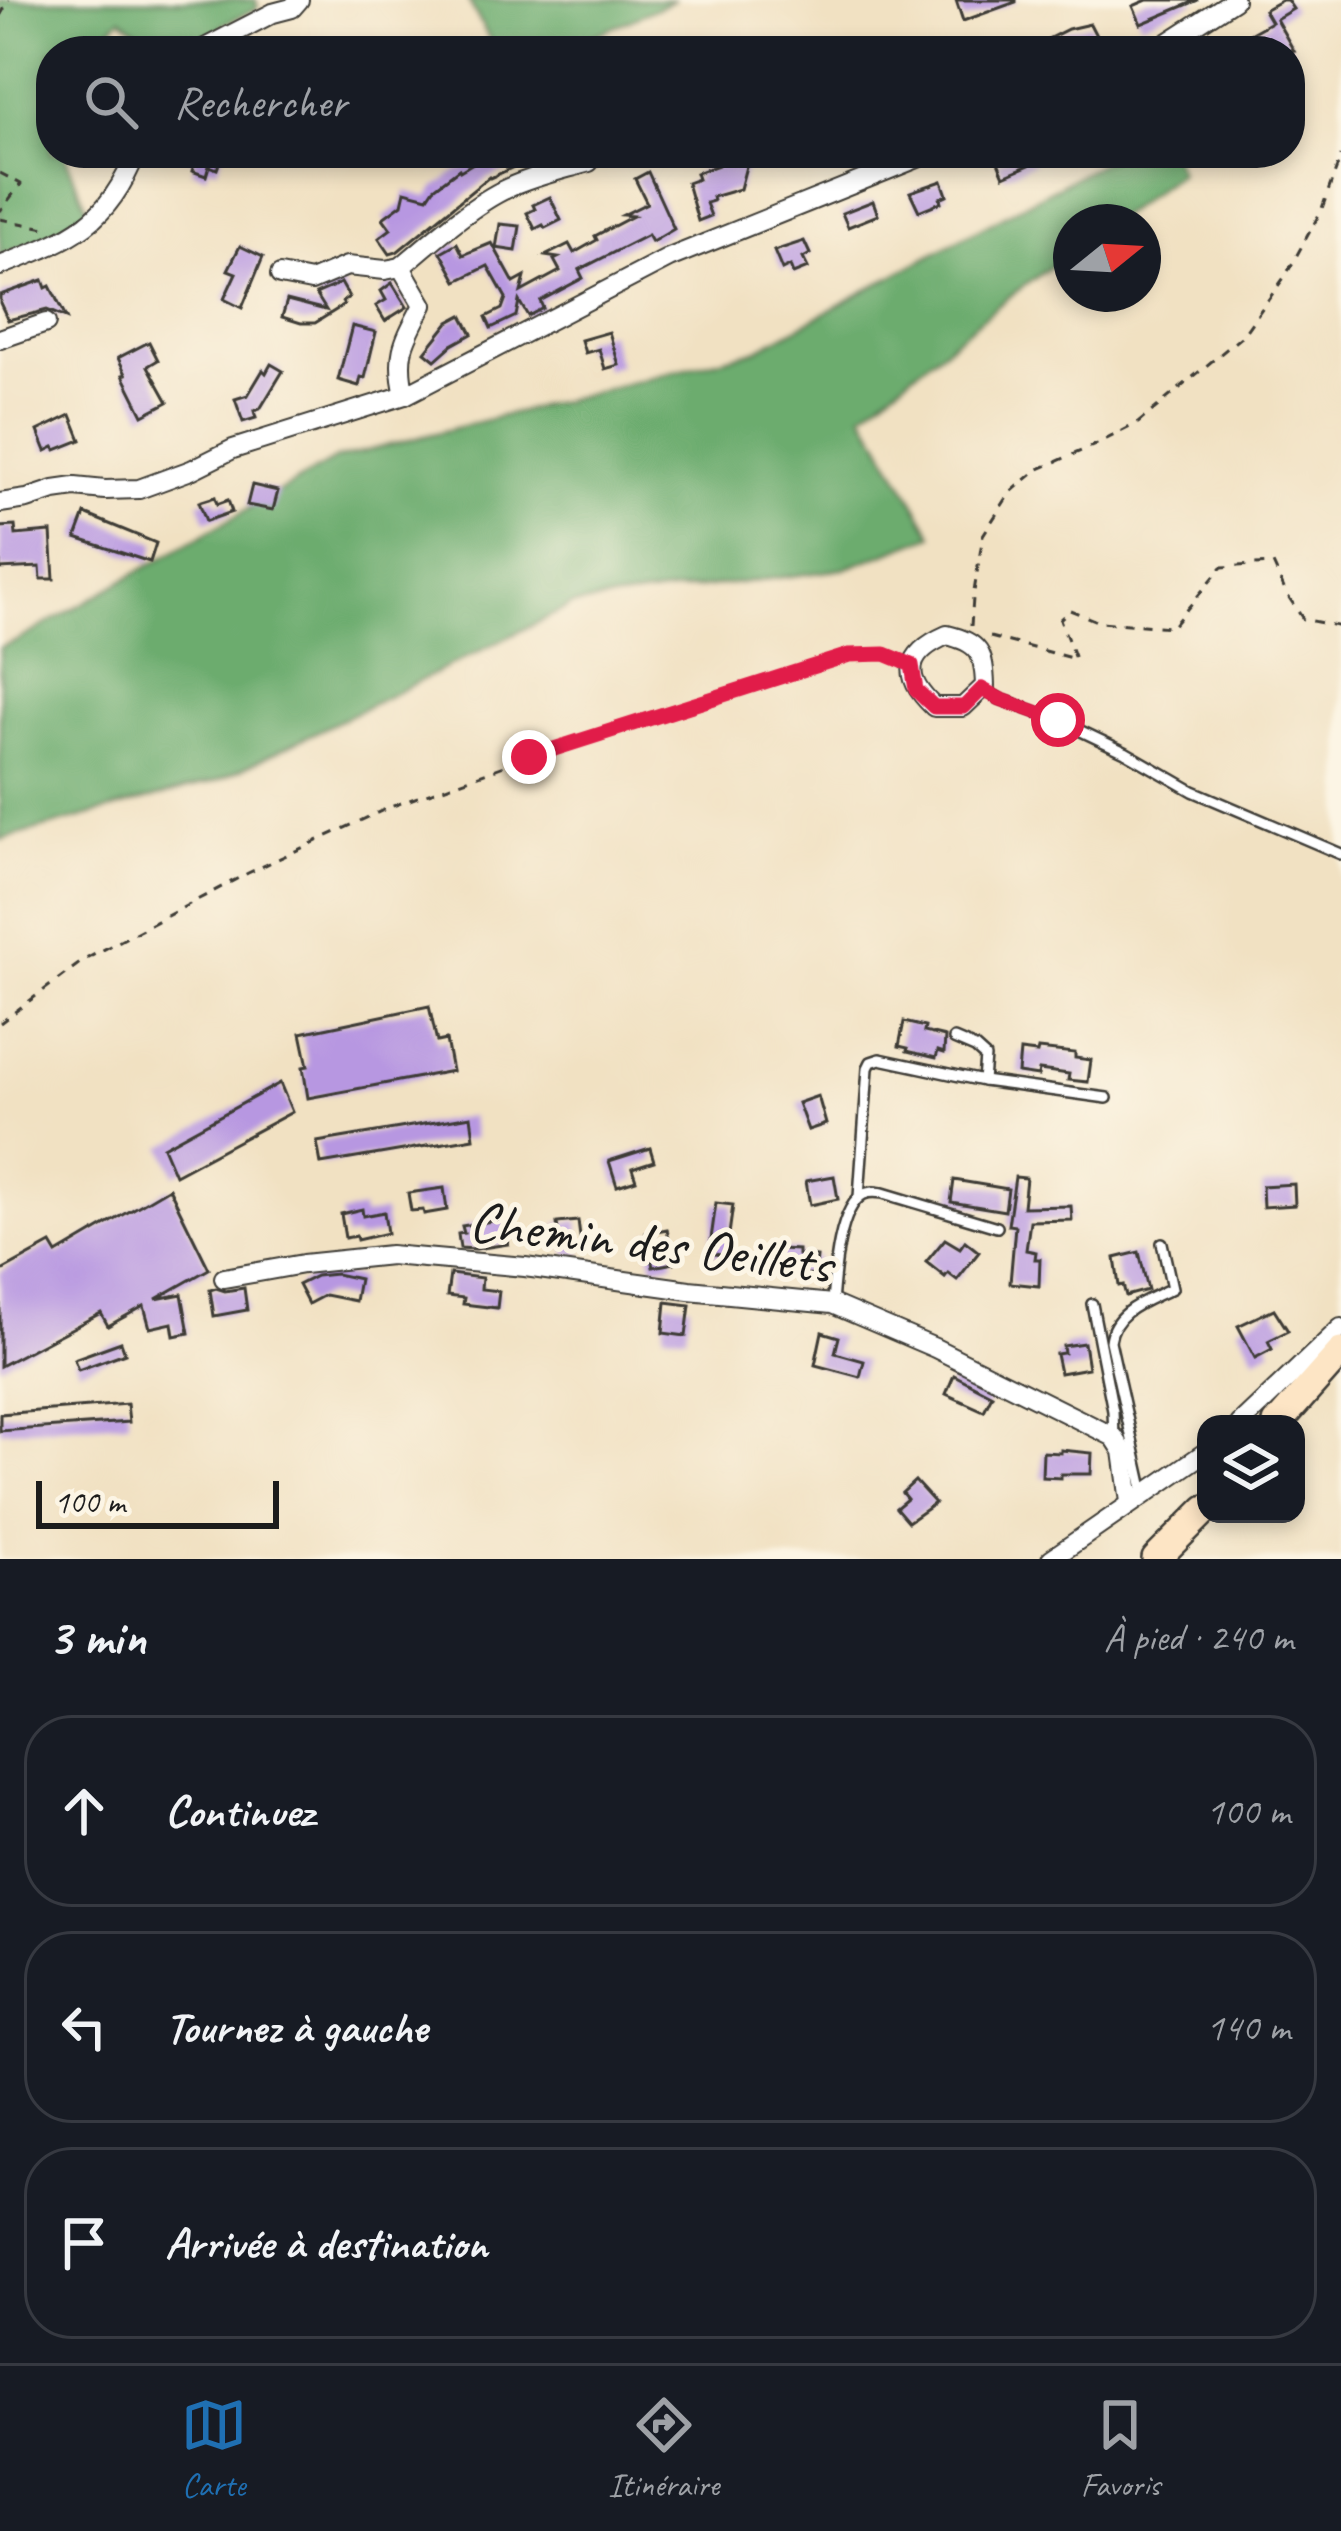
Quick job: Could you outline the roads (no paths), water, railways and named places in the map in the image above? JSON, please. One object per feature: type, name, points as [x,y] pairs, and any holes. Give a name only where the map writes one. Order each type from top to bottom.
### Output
[{"type":"main road","points":[[1285,1415],[1341,1352]]},
{"type":"main road","points":[[1156,1559],[1197,1518]]},
{"type":"street","points":[[228,36],[292,8],[299,0]]},
{"type":"street","points":[[1178,36],[1234,0]]},
{"type":"street","points":[[0,266],[75,234],[112,202],[130,168]]},
{"type":"street","points":[[280,275],[311,281],[347,266],[401,267],[502,190],[567,168]]},
{"type":"street","points":[[0,503],[75,487],[139,488],[233,449],[405,395],[669,258],[893,168]]},
{"type":"street","points":[[401,267],[423,305],[402,344],[399,368],[405,395]]},
{"type":"street","points":[[0,339],[46,323]]},
{"type":"street","points":[[947,634],[970,636],[985,660],[986,686],[982,689],[964,707],[934,707],[916,690],[912,665],[923,645],[947,634]]},
{"type":"street","name":"Chemin des Oeillets","points":[[224,1278],[390,1255],[832,1304],[935,1348],[1114,1437]]},
{"type":"street","points":[[1249,1415],[1341,1328]]},
{"type":"street","points":[[1114,1437],[1137,1498]]},
{"type":"street","points":[[1051,1559],[1197,1458]]},
{"type":"lane","points":[[982,689],[1125,752],[1192,791],[1341,854]]},
{"type":"lane","points":[[954,1039],[985,1057],[983,1081]]},
{"type":"lane","points":[[832,1304],[845,1221],[859,1196],[871,1062],[880,1059],[983,1081],[1108,1098]]},
{"type":"lane","points":[[859,1196],[883,1193],[997,1227]]},
{"type":"lane","points":[[1137,1498],[1112,1325],[1130,1309],[1172,1288],[1162,1243]]},
{"type":"lane","points":[[1092,1304],[1114,1437]]}]
